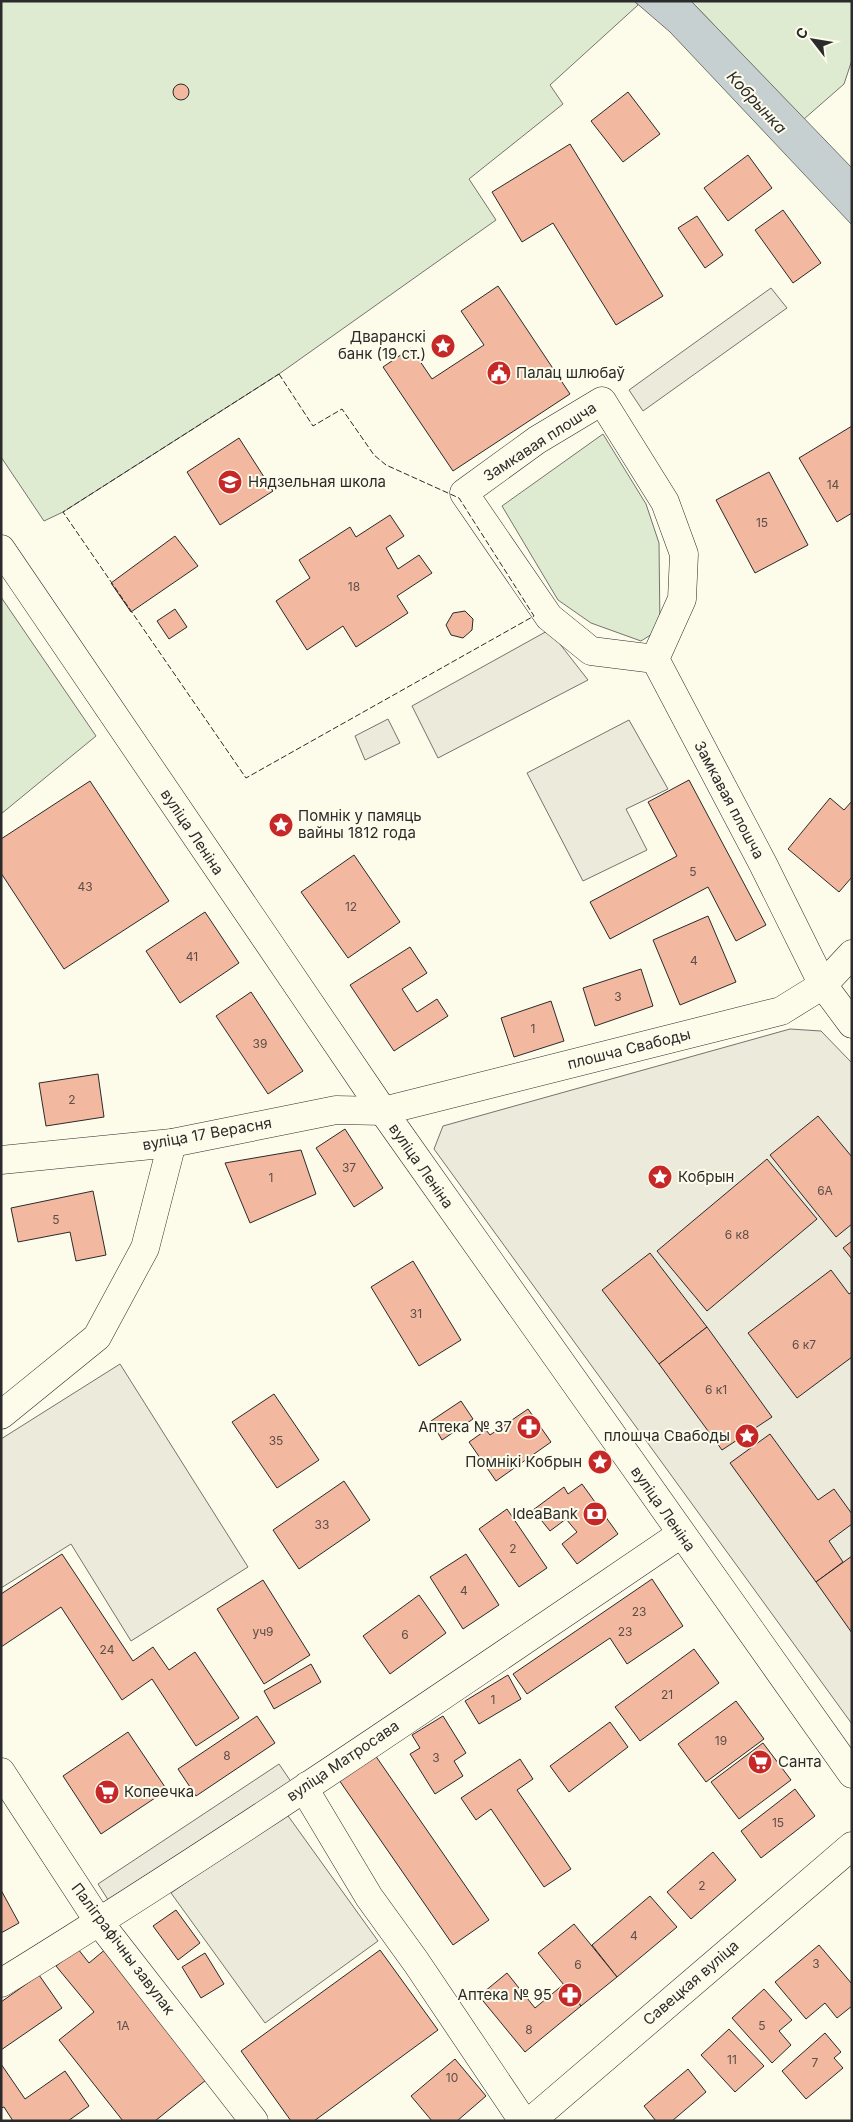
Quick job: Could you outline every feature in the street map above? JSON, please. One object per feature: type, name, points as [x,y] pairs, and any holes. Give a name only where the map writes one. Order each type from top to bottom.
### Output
[{"type":"street","name":"Замкавая плошча","points":[[602,401],[665,502],[684,554],[682,599],[655,659],[591,651],[549,618],[464,493],[537,440],[602,401]]},
{"type":"street","name":"вуліца Леніна","points":[[1,549],[383,1111],[852,1774]]},
{"type":"street","name":"Замкавая плошча","points":[[655,659],[788,915],[822,986]]},
{"type":"street","name":"плошча Свабоды","points":[[383,1111],[781,1011],[822,986],[852,954]]},
{"type":"street","points":[[822,986],[852,1024]]},
{"type":"street","name":"вуліца 17 Верасня","points":[[1,1160],[172,1144],[336,1110],[383,1111]]},
{"type":"street","points":[[1,1415],[98,1337],[145,1248],[172,1144]]},
{"type":"street","name":"вуліца Матросава","points":[[1,1983],[100,1922],[307,1786],[682,1534]]},
{"type":"street","name":"Паліграфічны завулак","points":[[1,1772],[100,1922],[254,2121]]},
{"type":"street","points":[[307,1786],[308,1796],[369,1897],[416,1962],[523,2121]]},
{"type":"street","name":"Савецкая вуліца","points":[[531,2121],[852,1846]]},
{"type":"green space","points":[[1,1],[634,1],[638,5],[550,85],[563,104],[469,179],[496,220],[279,374],[63,512],[44,521],[1,457]]},
{"type":"green space","points":[[691,1],[852,1],[852,60],[844,84],[804,119]]},
{"type":"green space","points":[[603,434],[646,504],[659,543],[660,629],[641,641],[591,623],[558,600],[502,506]]},
{"type":"green space","points":[[1,597],[96,736],[1,814]]},
{"type":"shaded area","points":[[771,288],[787,308],[643,411],[629,390]]},
{"type":"shaded area","points":[[549,630],[588,680],[438,758],[412,706]]},
{"type":"shaded area","points":[[388,719],[400,743],[365,760],[355,736]]},
{"type":"shaded area","points":[[629,720],[668,789],[626,809],[647,850],[583,881],[527,773]]},
{"type":"shaded area","name":"плошча Свабоды","points":[[790,1029],[821,1031],[852,1063],[852,1724],[434,1149],[443,1126]]},
{"type":"shaded area","points":[[120,1364],[248,1567],[131,1641],[71,1544],[1,1588],[1,1439]]},
{"type":"shaded area","points":[[279,1764],[294,1786],[112,1906],[98,1884]]},
{"type":"shaded area","points":[[286,1813],[378,1941],[265,2023],[171,1893]]},
{"type":"water","name":"Кобрынка","points":[[634,1],[691,1],[852,168],[852,225],[670,32]]},
{"type":"building","points":[[181,84],[189,92],[181,100],[173,92]]},
{"type":"building","points":[[628,92],[660,134],[623,162],[591,121]]},
{"type":"building","points":[[570,144],[663,296],[616,325],[553,223],[522,242],[492,192]]},
{"type":"building","points":[[748,155],[772,188],[728,221],[704,188]]},
{"type":"building","points":[[783,210],[821,263],[793,283],[755,230]]},
{"type":"building","points":[[697,216],[723,255],[705,268],[678,228]]},
{"type":"building","name":"Палац шлюбаў","points":[[498,286],[570,394],[453,471],[383,367],[411,348],[432,379],[484,345],[461,311]]},
{"type":"building","points":[[852,426],[852,513],[837,522],[799,458]]},
{"type":"building","points":[[239,438],[273,491],[220,525],[187,472]]},
{"type":"building","points":[[769,472],[808,545],[755,573],[716,500]]},
{"type":"building","points":[[390,515],[404,536],[386,548],[398,569],[419,555],[432,573],[397,596],[408,613],[356,647],[343,626],[307,650],[276,601],[310,578],[299,560],[350,527],[356,537]]},
{"type":"building","points":[[175,536],[198,566],[131,612],[111,583]]},
{"type":"building","points":[[175,609],[187,627],[169,639],[157,621]]},
{"type":"building","points":[[465,611],[473,619],[472,630],[463,638],[451,635],[446,625],[453,613]]},
{"type":"building","points":[[689,780],[766,925],[736,941],[708,887],[610,939],[590,902],[677,856],[648,802]]},
{"type":"building","points":[[90,781],[169,901],[64,969],[1,873],[1,839]]},
{"type":"building","points":[[830,798],[844,810],[852,801],[852,877],[839,892],[788,849]]},
{"type":"building","points":[[354,855],[400,922],[348,958],[301,892]]},
{"type":"building","points":[[205,912],[239,963],[180,1003],[146,951]]},
{"type":"building","points":[[708,916],[736,982],[680,1005],[653,940]]},
{"type":"building","points":[[410,947],[427,973],[402,989],[417,1012],[437,999],[448,1016],[394,1051],[350,985]]},
{"type":"building","points":[[641,969],[653,1006],[595,1026],[583,988]]},
{"type":"building","points":[[251,992],[303,1071],[268,1094],[216,1016]]},
{"type":"building","points":[[551,1001],[564,1041],[514,1057],[501,1018]]},
{"type":"building","points":[[98,1074],[104,1117],[46,1126],[39,1083]]},
{"type":"building","points":[[818,1116],[852,1157],[852,1224],[836,1237],[770,1155]]},
{"type":"building","points":[[345,1129],[383,1188],[354,1207],[316,1148]]},
{"type":"building","points":[[301,1150],[316,1194],[250,1223],[225,1163]]},
{"type":"building","points":[[767,1159],[817,1219],[707,1311],[657,1251]]},
{"type":"building","points":[[93,1191],[106,1255],[76,1261],[70,1232],[18,1242],[11,1208]]},
{"type":"building","points":[[852,1241],[852,1259],[843,1248]]},
{"type":"building","points":[[650,1253],[707,1327],[659,1364],[602,1290]]},
{"type":"building","points":[[413,1261],[461,1340],[419,1366],[371,1287]]},
{"type":"building","points":[[831,1270],[849,1294],[852,1292],[852,1357],[797,1398],[748,1333]]},
{"type":"building","points":[[707,1327],[772,1417],[722,1450],[659,1364]]},
{"type":"building","points":[[274,1394],[319,1460],[277,1488],[232,1422]]},
{"type":"building","points":[[461,1401],[473,1419],[442,1440],[431,1421]]},
{"type":"building","points":[[528,1409],[551,1442],[496,1481],[469,1442],[486,1430],[490,1435]]},
{"type":"building","points":[[770,1434],[818,1500],[834,1489],[852,1514],[852,1524],[829,1541],[843,1562],[816,1582],[730,1463]]},
{"type":"building","points":[[344,1481],[370,1520],[299,1569],[273,1530]]},
{"type":"building","points":[[582,1484],[618,1534],[577,1564],[562,1544],[577,1532],[566,1519],[550,1531],[533,1510],[564,1487],[568,1494]]},
{"type":"building","points":[[507,1509],[547,1568],[519,1587],[479,1529]]},
{"type":"building","points":[[62,1554],[133,1661],[153,1647],[169,1670],[195,1652],[239,1718],[196,1746],[152,1679],[122,1700],[61,1607],[1,1647],[1,1594]]},
{"type":"building","points":[[466,1554],[499,1605],[463,1629],[430,1577]]},
{"type":"building","points":[[852,1556],[852,1633],[816,1582]]},
{"type":"building","points":[[652,1579],[683,1626],[627,1664],[610,1638],[527,1694],[513,1674]]},
{"type":"building","points":[[263,1580],[310,1655],[264,1684],[217,1609]]},
{"type":"building","points":[[419,1595],[446,1633],[390,1674],[363,1636]]},
{"type":"building","points":[[694,1649],[719,1683],[640,1741],[615,1707]]},
{"type":"building","points":[[311,1664],[321,1682],[274,1709],[264,1691]]},
{"type":"building","points":[[508,1675],[521,1699],[479,1724],[465,1701]]},
{"type":"building","points":[[736,1701],[764,1739],[706,1782],[678,1744]]},
{"type":"building","points":[[257,1716],[275,1743],[196,1796],[178,1769]]},
{"type":"building","points":[[443,1716],[466,1753],[454,1761],[463,1776],[435,1794],[410,1754],[420,1748],[412,1735]]},
{"type":"building","points":[[610,1722],[628,1747],[569,1792],[550,1766]]},
{"type":"building","points":[[128,1732],[167,1790],[101,1834],[63,1776]]},
{"type":"building","points":[[763,1743],[791,1780],[739,1819],[711,1782]]},
{"type":"building","points":[[375,1755],[489,1920],[453,1945],[339,1780]]},
{"type":"building","points":[[520,1759],[533,1779],[517,1790],[571,1869],[544,1887],[491,1809],[476,1820],[461,1798]]},
{"type":"building","points":[[795,1789],[815,1816],[761,1858],[741,1831]]},
{"type":"building","points":[[713,1852],[736,1880],[691,1919],[667,1892]]},
{"type":"building","points":[[1,1890],[19,1923],[1,1933]]},
{"type":"building","points":[[650,1896],[677,1927],[617,1977],[592,1945]]},
{"type":"building","points":[[176,1910],[200,1943],[178,1960],[153,1926]]},
{"type":"building","points":[[574,1924],[617,1977],[581,2006],[538,1953]]},
{"type":"building","points":[[819,1945],[852,1984],[852,2006],[837,2018],[825,2003],[806,2019],[775,1982]]},
{"type":"building","points":[[107,1948],[211,2076],[155,2121],[123,2121],[59,2040],[94,2012],[56,1966],[78,1949],[89,1963]]},
{"type":"building","points":[[380,1950],[438,2030],[314,2121],[291,2121],[241,2051]]},
{"type":"building","points":[[205,1953],[224,1984],[201,1998],[182,1967]]},
{"type":"building","points":[[507,1973],[535,2008],[564,1984],[581,2006],[525,2052],[479,1996]]},
{"type":"building","points":[[39,1975],[62,2008],[1,2050],[1,2002]]},
{"type":"building","points":[[764,1989],[792,2020],[779,2031],[791,2045],[772,2063],[732,2018]]},
{"type":"building","points":[[729,2029],[764,2066],[735,2092],[701,2055]]},
{"type":"building","points":[[825,2033],[841,2052],[834,2058],[843,2068],[806,2099],[782,2071]]},
{"type":"building","points":[[455,2059],[486,2096],[457,2121],[432,2121],[411,2096]]},
{"type":"building","points":[[1,2064],[25,2099],[65,2071],[89,2106],[68,2121],[13,2121],[4,2107],[1,2108]]},
{"type":"building","points":[[688,2069],[706,2092],[672,2121],[656,2121],[644,2106]]},
{"type":"fence","points":[[279,374],[313,426],[342,409],[374,455],[386,465],[459,498],[534,616],[246,778],[63,512],[279,374]]},
{"type":"place","name":"Дваранскі банк (19 ст.)","points":[[443,346]]},
{"type":"place","name":"Палац шлюбаў","points":[[499,373]]},
{"type":"place","name":"Нядзельная школа","points":[[230,482]]},
{"type":"place","name":"Помнік у памяць вайны 1812 года","points":[[281,825]]},
{"type":"place","name":"Кобрын","points":[[660,1177]]},
{"type":"place","name":"Аптека № 37","points":[[529,1427]]},
{"type":"place","name":"плошча Свабоды","points":[[747,1436]]},
{"type":"place","name":"Помнікі Кобрын","points":[[600,1462]]},
{"type":"place","name":"IdeaBank","points":[[595,1514]]},
{"type":"place","name":"Санта","points":[[760,1762]]},
{"type":"place","name":"Копеечка","points":[[107,1792]]},
{"type":"place","name":"Аптека № 95","points":[[570,1995]]}]
